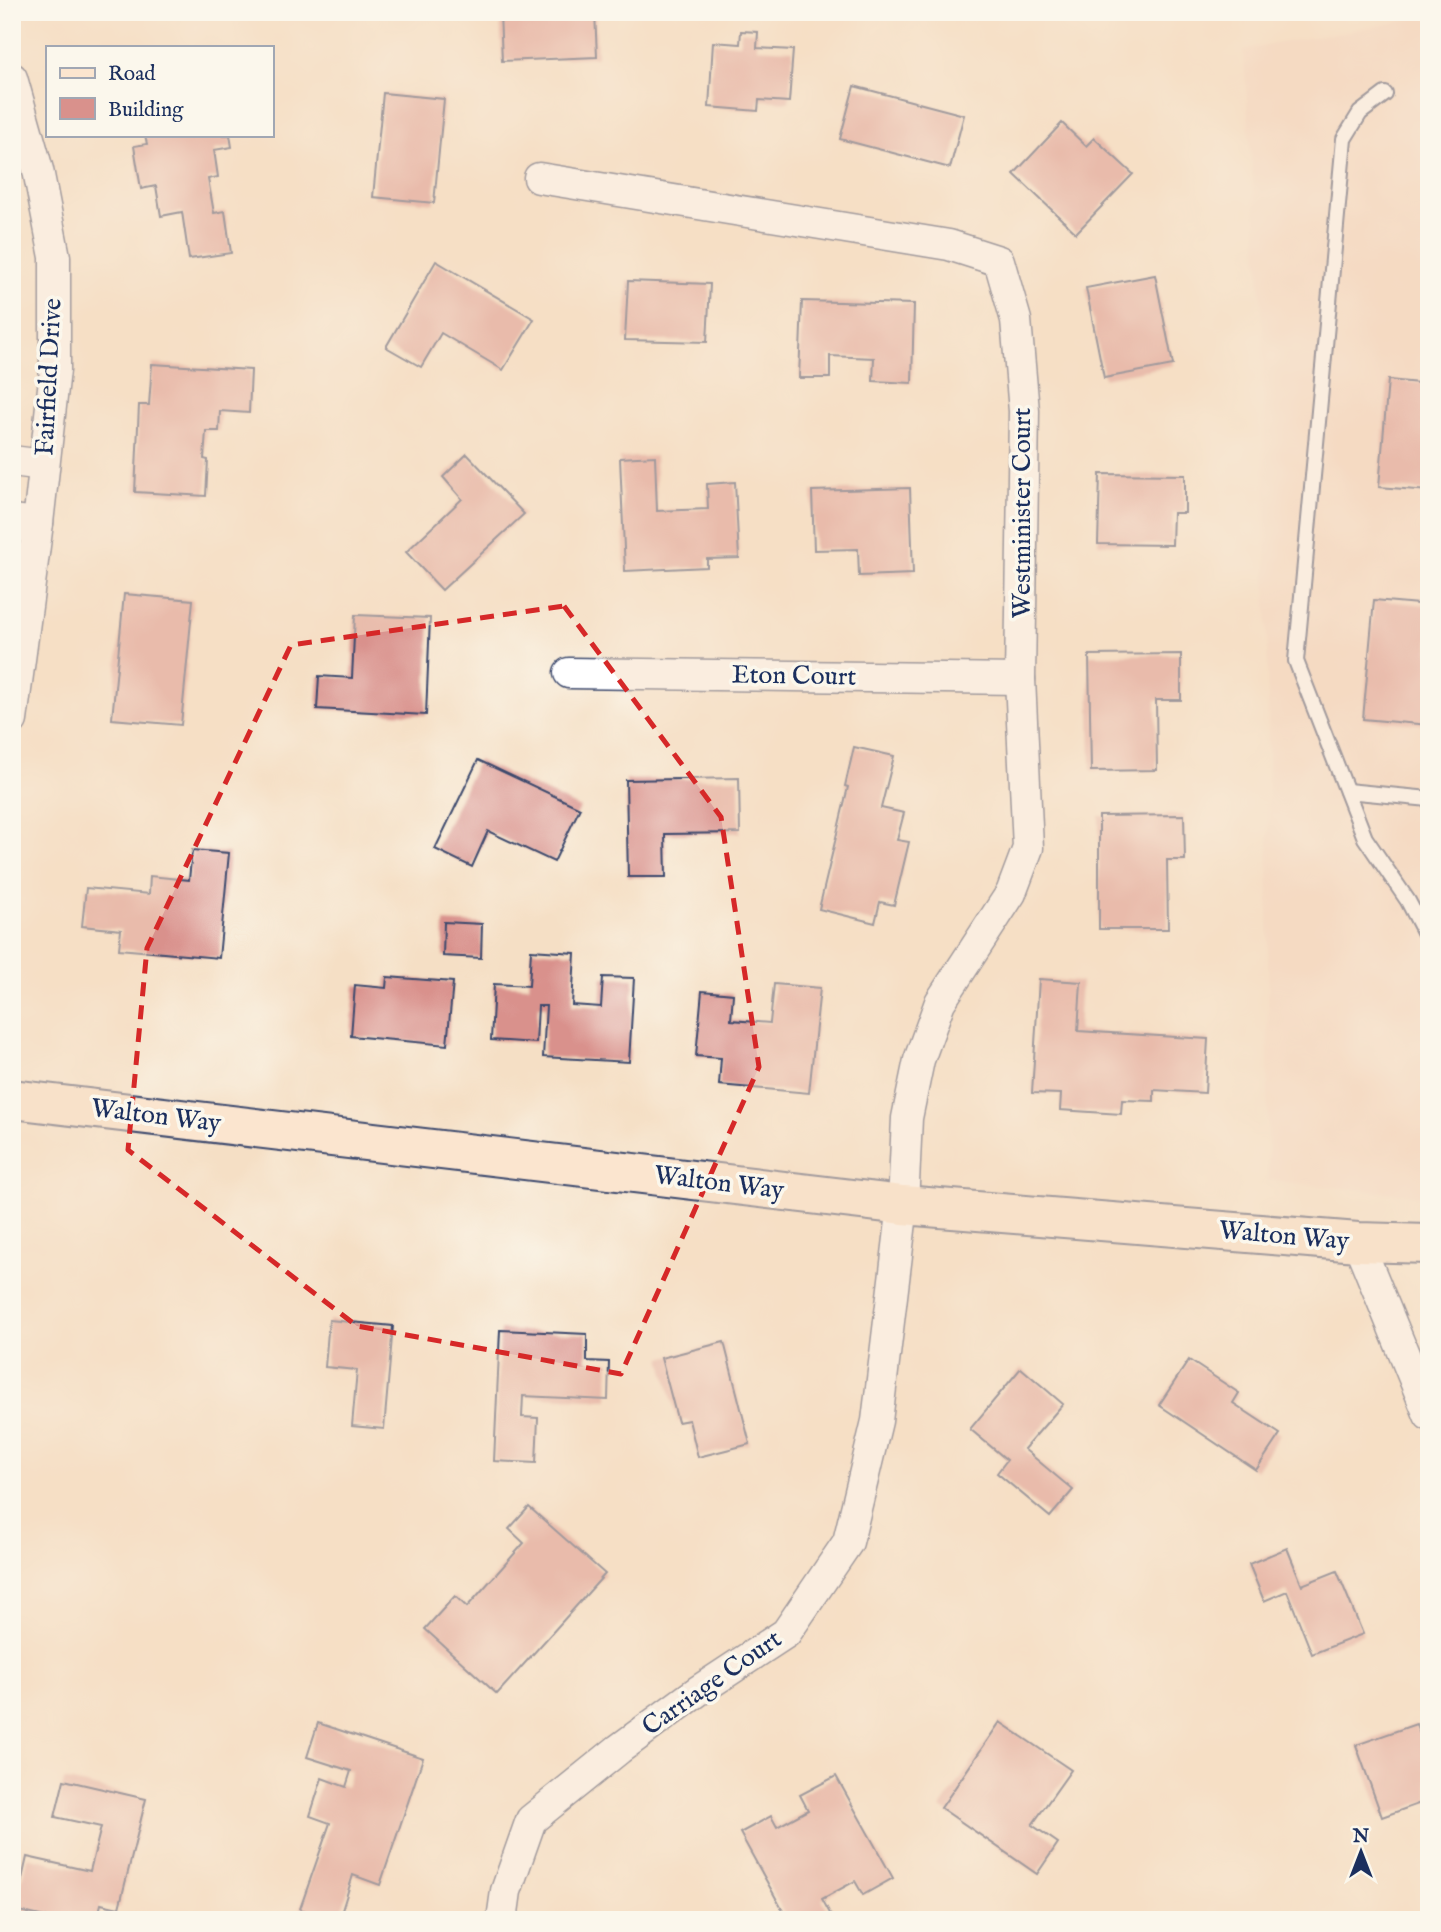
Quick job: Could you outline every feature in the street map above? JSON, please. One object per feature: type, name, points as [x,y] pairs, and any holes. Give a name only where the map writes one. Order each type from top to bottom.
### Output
[{"type":"main road","name":"Walton Way","points":[[12,1098],[903,1205],[1358,1242],[1429,1244]]},
{"type":"street","name":"Fairfield Drive","points":[[12,78],[38,170],[55,257],[55,370],[44,465],[25,522],[12,720]]},
{"type":"street","name":"Westminister Court","points":[[539,178],[948,245],[999,261],[1016,320],[1024,411],[1020,679],[1028,848],[1011,893],[940,1002],[919,1060],[907,1118],[903,1205]]},
{"type":"street","points":[[12,461],[44,465]]},
{"type":"street","name":"Eton Court","points":[[569,673],[1020,679]]},
{"type":"street","name":"Carriage Court","points":[[502,1920],[506,1891],[531,1820],[698,1691],[786,1633],[848,1542],[877,1421],[903,1205]]},
{"type":"street","points":[[1358,1242],[1429,1415]]},
{"type":"lane","points":[[1385,94],[1360,113],[1344,139],[1296,661],[1364,838],[1408,901],[1429,941]]},
{"type":"lane","points":[[1346,791],[1429,799]]},
{"type":"highlighted area","points":[[564,606],[721,817],[759,1067],[621,1374],[357,1326],[128,1150],[147,948],[291,645]]},
{"type":"shaded area","points":[[1419,18],[1429,20],[1429,1197],[1268,1180],[1268,700],[1262,309],[1243,50]]},
{"type":"building","points":[[500,12],[595,12],[597,57],[502,61]]},
{"type":"building","points":[[741,31],[758,32],[757,48],[793,50],[789,102],[759,100],[758,111],[709,107],[713,42],[740,44]]},
{"type":"building","points":[[854,86],[964,115],[950,168],[840,139]]},
{"type":"building","points":[[383,93],[444,99],[434,203],[373,197]]},
{"type":"building","points":[[1062,123],[1086,146],[1094,138],[1133,174],[1076,233],[1014,174]]},
{"type":"building","points":[[145,136],[230,136],[232,147],[214,150],[218,177],[208,179],[214,213],[225,211],[231,253],[189,259],[182,212],[161,216],[156,186],[141,189],[134,146],[147,144]]},
{"type":"building","points":[[436,261],[534,319],[503,370],[441,333],[421,367],[386,347]]},
{"type":"building","points":[[1155,275],[1173,365],[1104,378],[1086,288]]},
{"type":"building","points":[[628,281],[710,284],[707,342],[625,340]]},
{"type":"building","points":[[802,301],[914,304],[912,383],[873,381],[874,358],[830,356],[830,378],[799,378]]},
{"type":"building","points":[[152,364],[251,370],[249,413],[220,411],[219,431],[206,431],[206,496],[135,492],[139,405],[149,405]]},
{"type":"building","points":[[1388,380],[1429,384],[1429,491],[1379,487]]},
{"type":"building","points":[[467,454],[524,514],[442,590],[406,552],[462,499],[443,477]]},
{"type":"building","points":[[655,456],[657,511],[708,509],[707,484],[735,482],[739,558],[707,559],[707,567],[625,571],[620,458]]},
{"type":"building","points":[[1100,474],[1185,475],[1185,513],[1173,513],[1172,545],[1098,544]]},
{"type":"building","points":[[910,488],[913,574],[859,576],[858,549],[814,550],[812,491]]},
{"type":"building","points":[[124,594],[193,600],[181,725],[112,719]]},
{"type":"building","points":[[1374,600],[1429,605],[1429,725],[1363,719]]},
{"type":"building","points":[[355,615],[430,618],[426,715],[317,709],[319,676],[352,678]]},
{"type":"building","points":[[1181,654],[1181,700],[1156,700],[1157,770],[1091,771],[1089,655]]},
{"type":"building","points":[[854,747],[894,756],[881,808],[904,813],[897,840],[909,842],[894,905],[880,902],[875,923],[819,909],[848,787],[845,786]]},
{"type":"building","points":[[478,760],[580,808],[554,862],[488,831],[472,867],[435,849]]},
{"type":"building","points":[[739,778],[740,833],[665,834],[666,877],[628,877],[626,780]]},
{"type":"building","points":[[1184,815],[1185,860],[1167,860],[1168,929],[1099,929],[1099,816]]},
{"type":"building","points":[[192,850],[229,853],[219,958],[119,949],[121,930],[82,926],[86,888],[149,894],[150,876],[189,880]]},
{"type":"building","points":[[444,922],[482,924],[481,958],[443,956]]},
{"type":"building","points":[[531,950],[575,953],[572,1005],[601,1007],[603,977],[634,978],[629,1062],[543,1057],[546,1006],[538,1006],[536,1043],[491,1040],[494,984],[529,986]]},
{"type":"building","points":[[387,977],[453,982],[447,1045],[351,1036],[355,985],[386,988]]},
{"type":"building","points":[[1039,979],[1081,982],[1078,1031],[1208,1039],[1205,1093],[1154,1090],[1154,1101],[1122,1100],[1121,1114],[1060,1110],[1061,1094],[1032,1093]]},
{"type":"building","points":[[774,984],[820,988],[809,1093],[719,1085],[721,1058],[696,1056],[702,991],[733,994],[731,1020],[770,1023]]},
{"type":"building","points":[[329,1320],[393,1326],[384,1429],[352,1426],[357,1370],[325,1367]]},
{"type":"building","points":[[500,1330],[587,1334],[587,1361],[609,1362],[608,1400],[523,1396],[522,1417],[538,1418],[536,1463],[494,1461]]},
{"type":"building","points":[[724,1342],[750,1444],[698,1457],[689,1420],[678,1422],[661,1358]]},
{"type":"building","points":[[1189,1360],[1239,1393],[1233,1403],[1280,1434],[1256,1470],[1159,1405]]},
{"type":"building","points":[[1021,1368],[1063,1404],[1024,1449],[1073,1490],[1050,1517],[997,1473],[1007,1460],[970,1429]]},
{"type":"building","points":[[529,1507],[605,1574],[497,1694],[425,1629],[455,1596],[467,1607],[524,1543],[509,1529]]},
{"type":"building","points":[[1287,1548],[1302,1585],[1337,1571],[1363,1634],[1312,1654],[1287,1591],[1264,1601],[1249,1564]]},
{"type":"building","points":[[1000,1722],[1071,1770],[1032,1825],[1058,1843],[1037,1874],[941,1808]]},
{"type":"building","points":[[318,1723],[423,1758],[380,1885],[353,1875],[339,1920],[300,1909],[330,1823],[310,1816],[322,1778],[346,1787],[351,1771],[307,1757]]},
{"type":"building","points":[[1416,1724],[1429,1759],[1429,1800],[1382,1817],[1356,1745]]},
{"type":"building","points":[[836,1776],[893,1878],[863,1895],[855,1881],[822,1899],[832,1917],[826,1920],[788,1920],[740,1833],[771,1816],[777,1827],[808,1810],[800,1795]]},
{"type":"building","points":[[64,1780],[146,1799],[119,1908],[101,1904],[97,1920],[57,1920],[15,1910],[27,1857],[90,1871],[101,1827],[55,1817]]}]
